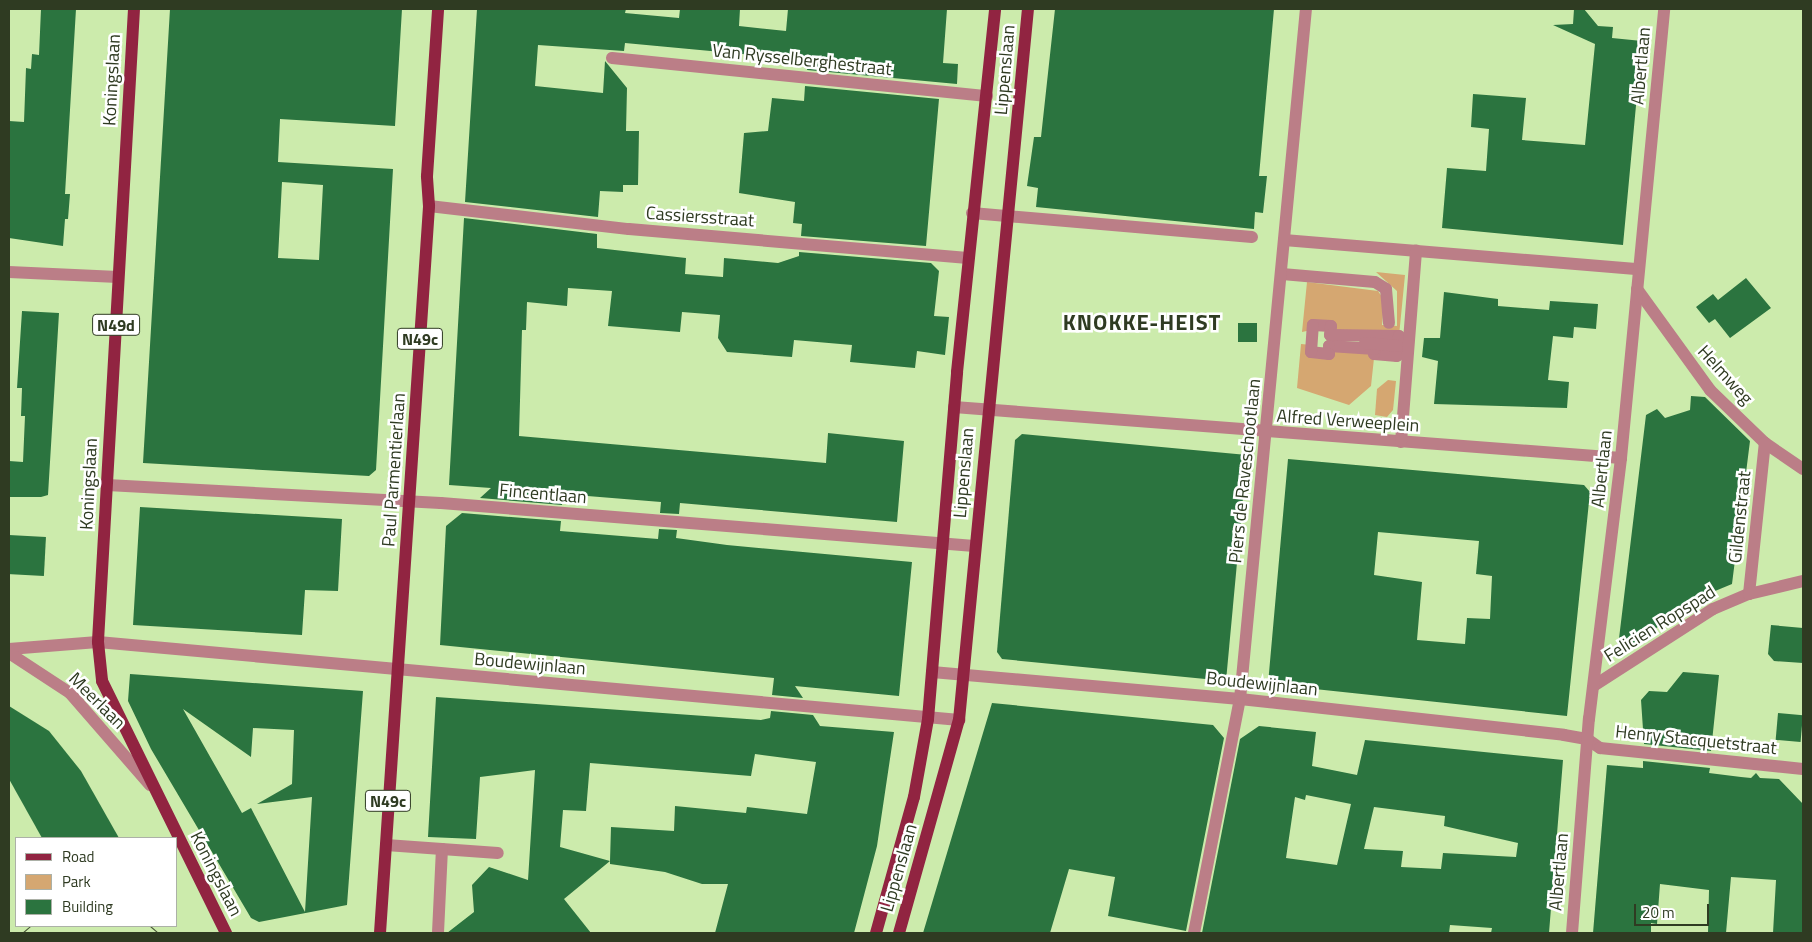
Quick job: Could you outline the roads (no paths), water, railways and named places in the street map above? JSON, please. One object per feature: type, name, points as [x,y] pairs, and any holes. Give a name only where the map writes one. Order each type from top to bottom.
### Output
[{"type":"main road","name":"Koningslaan","points":[[134,9],[98,642],[102,681],[150,785],[177,837]]},
{"type":"main road","name":"Paul Parmentierlaan","points":[[380,933],[396,669],[410,501],[429,206],[427,176],[438,9]]},
{"type":"main road","name":"Lippenslaan","points":[[876,933],[914,798],[928,719],[972,213],[987,96],[995,9]]},
{"type":"main road","name":"Lippenslaan","points":[[899,933],[958,720],[987,408],[1010,216],[1028,9]]},
{"type":"main road","name":"Koningslaan","points":[[178,840],[226,933]]},
{"type":"street","name":"Piers de Raveschootlaan","points":[[1194,933],[1240,699],[1267,433],[1306,9]]},
{"type":"street","name":"Albertlaan","points":[[1572,933],[1587,740],[1621,458],[1664,9]]},
{"type":"street","name":"Van Rysselberghestraat","points":[[612,58],[987,96]]},
{"type":"street","name":"Cassiersstraat","points":[[429,206],[629,229],[968,258]]},
{"type":"street","points":[[972,213],[1252,237]]},
{"type":"street","points":[[1284,240],[1639,269]]},
{"type":"street","points":[[1401,442],[1416,250]]},
{"type":"street","points":[[9,272],[118,277]]},
{"type":"street","points":[[1282,274],[1375,282],[1386,290],[1389,323]]},
{"type":"street","name":"Helmweg","points":[[1637,290],[1710,390],[1765,443],[1803,469]]},
{"type":"street","points":[[1313,325],[1331,326],[1330,335],[1399,336],[1398,346],[1378,349],[1330,340],[1322,346],[1312,339],[1313,325]]},
{"type":"street","name":"Alfred Verweeplein","points":[[954,407],[987,408],[1267,433],[1621,458]]},
{"type":"street","name":"Gildenstraat","points":[[1749,594],[1765,443]]},
{"type":"street","name":"Fincentlaan","points":[[107,486],[410,501],[942,545],[974,546]]},
{"type":"street","name":"Felicien Ropspad","points":[[1595,685],[1714,608],[1749,594],[1803,581]]},
{"type":"street","name":"Boudewijnlaan","points":[[98,642],[928,719],[958,720]]},
{"type":"street","name":"Meerlaan","points":[[9,649],[98,642]]},
{"type":"street","name":"Meerlaan","points":[[9,653],[70,693],[150,785]]},
{"type":"street","name":"Boudewijnlaan","points":[[932,672],[1240,699],[1587,740]]},
{"type":"street","name":"Henry Stacquetstraat","points":[[1587,740],[1600,748],[1803,769]]},
{"type":"street","points":[[386,845],[498,853]]},
{"type":"street","points":[[438,933],[442,849]]},
{"type":"tram line","points":[[22,933],[29,927]]},
{"type":"tram line","points":[[151,927],[158,933]]},
{"type":"district","name":"KNOKKE-HEIST","points":[[1142,323]]}]
